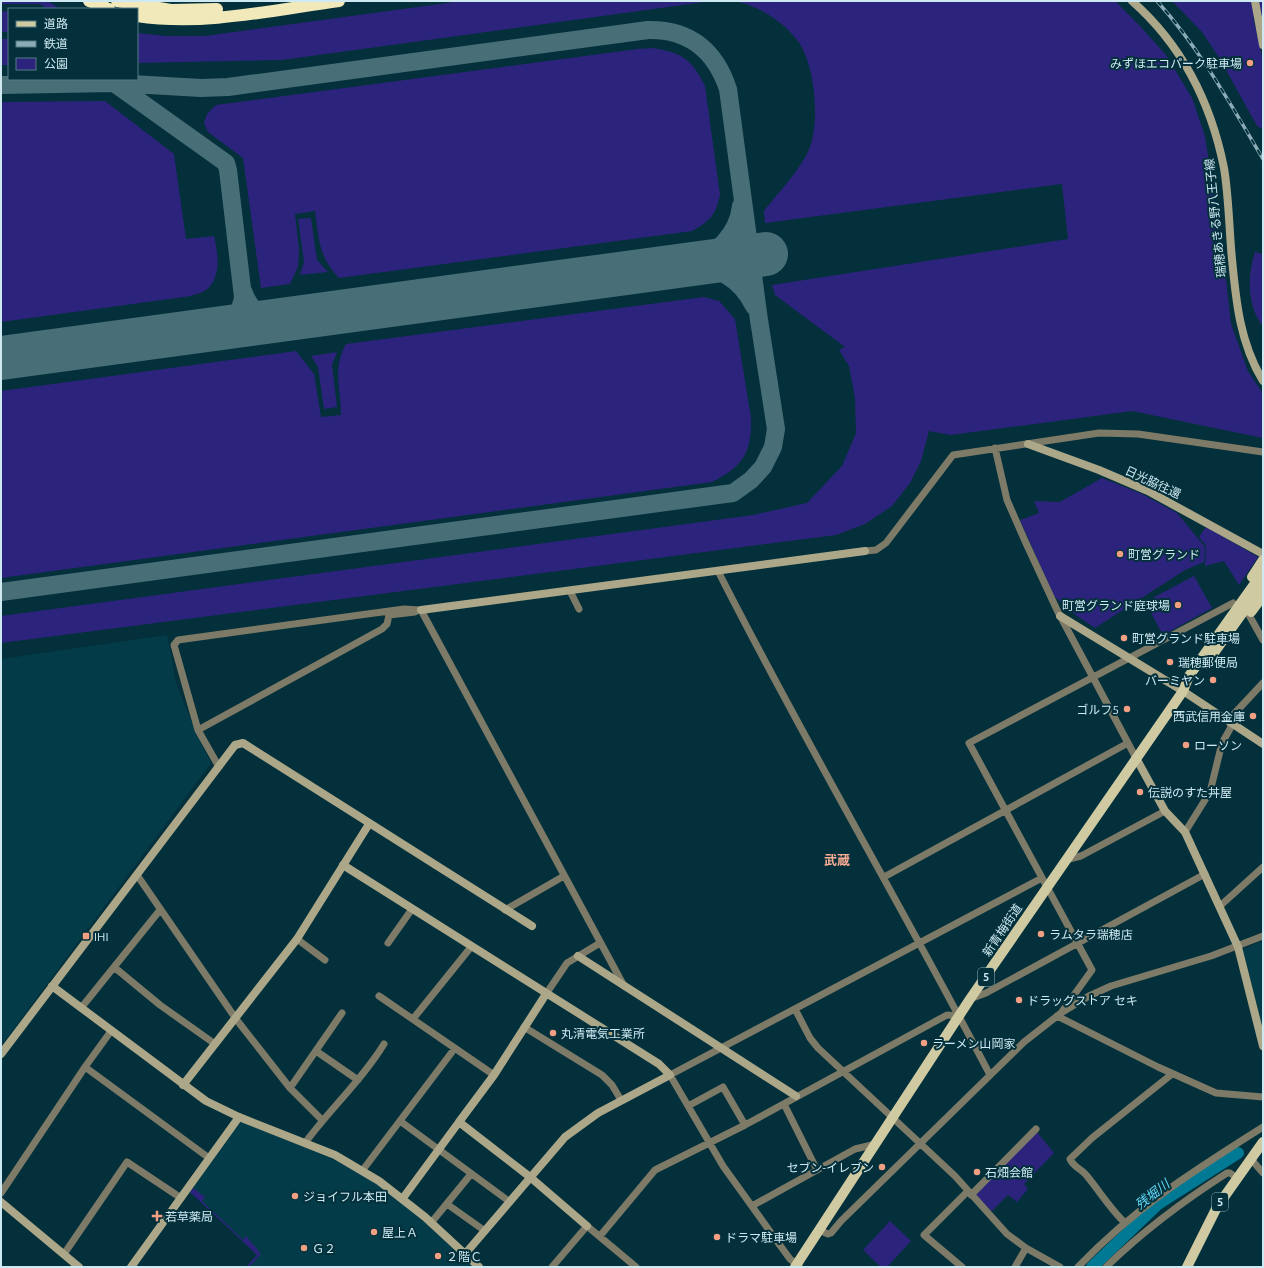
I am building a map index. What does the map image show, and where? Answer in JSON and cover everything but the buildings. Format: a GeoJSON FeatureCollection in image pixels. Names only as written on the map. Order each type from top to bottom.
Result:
{"type":"FeatureCollection","features":[{"type":"Feature","properties":{"kind":"highway"},"geometry":{"type":"LineString","coordinates":[[89,1],[107,8]]}},
{"type":"Feature","properties":{"kind":"highway"},"geometry":{"type":"LineString","coordinates":[[117,1],[155,9],[186,10],[223,9],[276,1]]}},
{"type":"Feature","properties":{"kind":"highway"},"geometry":{"type":"LineString","coordinates":[[138,16],[170,19],[212,18],[339,1]]}},
{"type":"Feature","properties":{"kind":"main road"},"geometry":{"type":"LineString","coordinates":[[1221,637],[1224,617],[1263,560]]}},
{"type":"Feature","properties":{"kind":"main road","name":"新青梅街道"},"geometry":{"type":"LineString","coordinates":[[798,1266],[819,1230],[970,999],[1044,882],[1065,860],[1183,690],[1195,680],[1263,572]]}},
{"type":"Feature","properties":{"kind":"main road","name":"新青梅街道"},"geometry":{"type":"LineString","coordinates":[[1221,637],[1263,584]]}},
{"type":"Feature","properties":{"kind":"main road"},"geometry":{"type":"LineString","coordinates":[[1221,637],[1249,615],[1263,596]]}},
{"type":"Feature","properties":{"kind":"main road","name":"5"},"geometry":{"type":"LineString","coordinates":[[1187,1267],[1211,1217],[1263,1142]]}},
{"type":"Feature","properties":{"kind":"street","name":"瑞穂あきる野八王子線"},"geometry":{"type":"LineString","coordinates":[[1132,1],[1166,36],[1198,86],[1212,119],[1224,170],[1238,316],[1247,349],[1263,381]]}},
{"type":"Feature","properties":{"kind":"street"},"geometry":{"type":"LineString","coordinates":[[1255,1],[1263,45]]}},
{"type":"Feature","properties":{"kind":"street"},"geometry":{"type":"LineString","coordinates":[[219,767],[198,730],[174,646],[178,640],[351,616],[390,613],[413,608],[421,610],[876,550],[886,543],[953,455],[1099,433],[1138,434],[1263,452]]}},
{"type":"Feature","properties":{"kind":"street","name":"日光脇往還"},"geometry":{"type":"LineString","coordinates":[[1028,444],[1099,470],[1148,491],[1263,554]]}},
{"type":"Feature","properties":{"kind":"street"},"geometry":{"type":"LineString","coordinates":[[995,448],[1007,500],[1060,616],[1165,811],[1185,832],[1220,906],[1238,947],[1263,1046]]}},
{"type":"Feature","properties":{"kind":"street"},"geometry":{"type":"LineString","coordinates":[[718,571],[845,810],[884,876],[990,1075]]}},
{"type":"Feature","properties":{"kind":"street"},"geometry":{"type":"LineString","coordinates":[[570,590],[579,609]]}},
{"type":"Feature","properties":{"kind":"street"},"geometry":{"type":"LineString","coordinates":[[1059,1014],[1092,970],[969,743],[1233,604]]}},
{"type":"Feature","properties":{"kind":"street"},"geometry":{"type":"LineString","coordinates":[[421,610],[624,986]]}},
{"type":"Feature","properties":{"kind":"street"},"geometry":{"type":"LineString","coordinates":[[198,730],[382,629],[387,624],[390,613]]}},
{"type":"Feature","properties":{"kind":"street"},"geometry":{"type":"LineString","coordinates":[[1249,615],[1263,640]]}},
{"type":"Feature","properties":{"kind":"street"},"geometry":{"type":"LineString","coordinates":[[1060,616],[1183,690],[1263,744]]}},
{"type":"Feature","properties":{"kind":"street"},"geometry":{"type":"LineString","coordinates":[[1185,832],[1210,792],[1222,743],[1230,729],[1230,722],[1233,715],[1263,683]]}},
{"type":"Feature","properties":{"kind":"street"},"geometry":{"type":"LineString","coordinates":[[1,1054],[235,745],[242,743],[532,926]]}},
{"type":"Feature","properties":{"kind":"street"},"geometry":{"type":"LineString","coordinates":[[884,876],[1128,743]]}},
{"type":"Feature","properties":{"kind":"street"},"geometry":{"type":"LineString","coordinates":[[1065,860],[1081,856],[1165,811]]}},
{"type":"Feature","properties":{"kind":"street"},"geometry":{"type":"LineString","coordinates":[[183,1085],[297,939],[369,824]]}},
{"type":"Feature","properties":{"kind":"street"},"geometry":{"type":"LineString","coordinates":[[343,865],[659,1064],[670,1074],[710,1144],[752,1206],[779,1244],[798,1266]]}},
{"type":"Feature","properties":{"kind":"street"},"geometry":{"type":"LineString","coordinates":[[1220,906],[1263,867]]}},
{"type":"Feature","properties":{"kind":"street"},"geometry":{"type":"LineString","coordinates":[[970,999],[986,993],[1205,874]]}},
{"type":"Feature","properties":{"kind":"street"},"geometry":{"type":"LineString","coordinates":[[137,875],[236,1019],[290,1088],[322,1120]]}},
{"type":"Feature","properties":{"kind":"street"},"geometry":{"type":"LineString","coordinates":[[505,910],[564,876]]}},
{"type":"Feature","properties":{"kind":"street"},"geometry":{"type":"LineString","coordinates":[[465,1254],[565,1137],[598,1113],[919,942],[1044,882]]}},
{"type":"Feature","properties":{"kind":"street"},"geometry":{"type":"LineString","coordinates":[[388,943],[412,909]]}},
{"type":"Feature","properties":{"kind":"street"},"geometry":{"type":"LineString","coordinates":[[81,1008],[160,910]]}},
{"type":"Feature","properties":{"kind":"street"},"geometry":{"type":"LineString","coordinates":[[819,1230],[828,1234],[831,1233],[840,1221],[990,1075],[1039,1029],[1059,1014],[1089,996],[1111,986],[1238,947],[1263,936]]}},
{"type":"Feature","properties":{"kind":"street"},"geometry":{"type":"LineString","coordinates":[[297,939],[325,960]]}},
{"type":"Feature","properties":{"kind":"street"},"geometry":{"type":"LineString","coordinates":[[403,1198],[494,1075],[567,963],[600,943]]}},
{"type":"Feature","properties":{"kind":"street"},"geometry":{"type":"LineString","coordinates":[[413,1019],[471,947]]}},
{"type":"Feature","properties":{"kind":"street"},"geometry":{"type":"LineString","coordinates":[[578,956],[796,1096]]}},
{"type":"Feature","properties":{"kind":"street"},"geometry":{"type":"LineString","coordinates":[[114,967],[160,1005],[215,1044]]}},
{"type":"Feature","properties":{"kind":"street"},"geometry":{"type":"LineString","coordinates":[[52,986],[206,1101],[239,1117],[335,1155],[362,1171],[403,1198],[479,1267]]}},
{"type":"Feature","properties":{"kind":"street"},"geometry":{"type":"LineString","coordinates":[[379,996],[494,1075]]}},
{"type":"Feature","properties":{"kind":"street"},"geometry":{"type":"LineString","coordinates":[[795,1009],[810,1038],[842,1071],[970,1193],[1007,1234],[1026,1248],[1060,1267]]}},
{"type":"Feature","properties":{"kind":"street"},"geometry":{"type":"LineString","coordinates":[[290,1088],[342,1013]]}},
{"type":"Feature","properties":{"kind":"street"},"geometry":{"type":"LineString","coordinates":[[1059,1014],[1172,1074],[1216,1093],[1263,1097]]}},
{"type":"Feature","properties":{"kind":"street"},"geometry":{"type":"LineString","coordinates":[[600,1236],[655,1170],[710,1144],[947,1015],[959,1016]]}},
{"type":"Feature","properties":{"kind":"street"},"geometry":{"type":"LineString","coordinates":[[524,1027],[602,1075],[612,1085],[621,1100]]}},
{"type":"Feature","properties":{"kind":"street"},"geometry":{"type":"LineString","coordinates":[[1,1193],[85,1067],[111,1031]]}},
{"type":"Feature","properties":{"kind":"street"},"geometry":{"type":"LineString","coordinates":[[305,1143],[322,1120],[358,1080],[384,1044]]}},
{"type":"Feature","properties":{"kind":"street"},"geometry":{"type":"LineString","coordinates":[[362,1171],[455,1048]]}},
{"type":"Feature","properties":{"kind":"street"},"geometry":{"type":"LineString","coordinates":[[316,1051],[358,1080]]}},
{"type":"Feature","properties":{"kind":"street"},"geometry":{"type":"LineString","coordinates":[[85,1067],[209,1158]]}},
{"type":"Feature","properties":{"kind":"street"},"geometry":{"type":"LineString","coordinates":[[1124,1222],[1108,1206],[1086,1175],[1072,1164],[1070,1159],[1092,1138],[1172,1074]]}},
{"type":"Feature","properties":{"kind":"street"},"geometry":{"type":"LineString","coordinates":[[688,1106],[723,1087],[745,1125]]}},
{"type":"Feature","properties":{"kind":"street"},"geometry":{"type":"LineString","coordinates":[[784,1104],[816,1170]]}},
{"type":"Feature","properties":{"kind":"street"},"geometry":{"type":"LineString","coordinates":[[131,1267],[239,1117]]}},
{"type":"Feature","properties":{"kind":"street"},"geometry":{"type":"LineString","coordinates":[[400,1121],[510,1202]]}},
{"type":"Feature","properties":{"kind":"street"},"geometry":{"type":"LineString","coordinates":[[459,1122],[530,1177],[636,1267]]}},
{"type":"Feature","properties":{"kind":"street"},"geometry":{"type":"LineString","coordinates":[[1078,1267],[1124,1222],[1170,1187],[1263,1127]]}},
{"type":"Feature","properties":{"kind":"street"},"geometry":{"type":"LineString","coordinates":[[962,1267],[924,1235],[1036,1129]]}},
{"type":"Feature","properties":{"kind":"street"},"geometry":{"type":"LineString","coordinates":[[752,1206],[856,1148],[876,1144]]}},
{"type":"Feature","properties":{"kind":"street"},"geometry":{"type":"LineString","coordinates":[[1251,1159],[1263,1173]]}},
{"type":"Feature","properties":{"kind":"street"},"geometry":{"type":"LineString","coordinates":[[64,1254],[127,1162],[181,1198]]}},
{"type":"Feature","properties":{"kind":"street"},"geometry":{"type":"LineString","coordinates":[[1106,1267],[1148,1228],[1198,1191],[1227,1173],[1230,1173],[1237,1178]]}},
{"type":"Feature","properties":{"kind":"street"},"geometry":{"type":"LineString","coordinates":[[432,1223],[471,1174]]}},
{"type":"Feature","properties":{"kind":"street"},"geometry":{"type":"LineString","coordinates":[[1,1202],[79,1267]]}},
{"type":"Feature","properties":{"kind":"street"},"geometry":{"type":"LineString","coordinates":[[447,1204],[485,1231]]}},
{"type":"Feature","properties":{"kind":"street"},"geometry":{"type":"LineString","coordinates":[[552,1267],[587,1226]]}},
{"type":"Feature","properties":{"kind":"street"},"geometry":{"type":"LineString","coordinates":[[1015,1267],[1026,1248]]}},
{"type":"Feature","properties":{"kind":"shaded area"},"geometry":{"type":"Polygon","coordinates":[[[167,635],[176,683],[196,733],[211,763],[1,1046],[1,659],[167,635]]]}},
{"type":"Feature","properties":{"kind":"shaded area"},"geometry":{"type":"Polygon","coordinates":[[[1263,941],[1263,1029],[1243,949],[1263,941]]]}},
{"type":"Feature","properties":{"kind":"shaded area","name":"ジョイフル本田"},"geometry":{"type":"Polygon","coordinates":[[[243,1122],[333,1157],[374,1182],[401,1200],[474,1267],[246,1267],[257,1255],[190,1192],[238,1124],[243,1122]]]}},
{"type":"Feature","properties":{"kind":"green space"},"geometry":{"type":"Polygon","coordinates":[[[1,1],[48,1],[58,8],[45,8],[42,5],[37,4],[1,4],[1,1]]]}},
{"type":"Feature","properties":{"kind":"green space"},"geometry":{"type":"Polygon","coordinates":[[[462,1],[712,1],[282,60],[138,63],[138,33],[166,36],[205,36],[462,1]]]}},
{"type":"Feature","properties":{"kind":"green space"},"geometry":{"type":"Polygon","coordinates":[[[732,1],[1115,1],[1166,55],[1192,98],[1205,136],[1223,253],[1231,324],[1248,371],[1263,394],[1263,438],[1132,411],[951,435],[929,431],[921,461],[910,483],[892,506],[865,524],[836,535],[1,643],[1,616],[753,515],[807,503],[842,466],[856,433],[855,398],[849,366],[839,350],[845,347],[775,295],[772,285],[1068,239],[1062,184],[765,223],[764,211],[796,172],[810,147],[815,122],[812,78],[804,51],[798,41],[785,27],[777,20],[759,10],[732,1]]]}},
{"type":"Feature","properties":{"kind":"green space"},"geometry":{"type":"Polygon","coordinates":[[[1172,1],[1263,1],[1263,24],[1260,16],[1253,17],[1263,61],[1263,129],[1257,126],[1220,59],[1202,32],[1172,1]]]}},
{"type":"Feature","properties":{"kind":"green space"},"geometry":{"type":"Polygon","coordinates":[[[8,11],[8,32],[2,32],[1,12],[8,11]]]}},
{"type":"Feature","properties":{"kind":"green space"},"geometry":{"type":"Polygon","coordinates":[[[1,39],[8,39],[8,65],[1,65],[1,39]]]}},
{"type":"Feature","properties":{"kind":"green space"},"geometry":{"type":"Polygon","coordinates":[[[653,48],[672,52],[685,59],[695,69],[705,86],[720,195],[714,213],[711,217],[692,231],[339,278],[332,270],[323,254],[315,211],[295,214],[299,250],[298,267],[290,284],[261,288],[243,158],[208,132],[204,123],[207,114],[216,105],[653,48]]]}},
{"type":"Feature","properties":{"kind":"green space"},"geometry":{"type":"Polygon","coordinates":[[[105,101],[174,154],[186,239],[214,236],[218,264],[215,278],[206,290],[191,296],[1,322],[1,102],[105,101]]]}},
{"type":"Feature","properties":{"kind":"green space"},"geometry":{"type":"Polygon","coordinates":[[[311,218],[317,260],[328,272],[300,275],[304,262],[298,219],[311,218]]]}},
{"type":"Feature","properties":{"kind":"green space"},"geometry":{"type":"Polygon","coordinates":[[[1255,252],[1263,254],[1263,327],[1254,310],[1250,291],[1252,261],[1255,252]]]}},
{"type":"Feature","properties":{"kind":"green space"},"geometry":{"type":"Polygon","coordinates":[[[704,297],[719,301],[735,319],[751,418],[750,440],[744,457],[731,470],[712,482],[1,578],[1,391],[296,351],[314,374],[321,417],[341,415],[338,370],[339,362],[346,344],[704,297]]]}},
{"type":"Feature","properties":{"kind":"green space"},"geometry":{"type":"Polygon","coordinates":[[[337,352],[332,365],[337,407],[324,409],[318,367],[311,356],[337,352]]]}},
{"type":"Feature","properties":{"kind":"green space","name":"町営グランド"},"geometry":{"type":"Polygon","coordinates":[[[1102,478],[1142,494],[1177,513],[1205,547],[1204,562],[1185,570],[1095,628],[1077,616],[1054,596],[1020,520],[1039,513],[1034,501],[1060,502],[1102,478]]]}},
{"type":"Feature","properties":{"kind":"green space"},"geometry":{"type":"Polygon","coordinates":[[[1206,527],[1258,557],[1239,585],[1224,561],[1205,566],[1206,546],[1199,537],[1206,527]]]}},
{"type":"Feature","properties":{"kind":"green space","name":"町営グランド庭球場"},"geometry":{"type":"Polygon","coordinates":[[[1194,576],[1212,608],[1163,635],[1145,602],[1194,576]]]}},
{"type":"Feature","properties":{"kind":"green space"},"geometry":{"type":"Polygon","coordinates":[[[1036,1131],[1054,1153],[1024,1184],[1028,1189],[1017,1202],[1008,1195],[992,1211],[983,1205],[974,1195],[1036,1131]]]}},
{"type":"Feature","properties":{"kind":"green space"},"geometry":{"type":"Polygon","coordinates":[[[193,1188],[205,1197],[202,1201],[243,1240],[246,1236],[261,1254],[249,1267],[246,1267],[257,1255],[190,1192],[193,1188]]]}},
{"type":"Feature","properties":{"kind":"green space"},"geometry":{"type":"Polygon","coordinates":[[[890,1221],[911,1241],[887,1267],[881,1267],[863,1250],[890,1221]]]}},
{"type":"Feature","properties":{"kind":"waterway","name":"残堀川"},"geometry":{"type":"LineString","coordinates":[[1092,1267],[1158,1204],[1238,1153]]}},
{"type":"Feature","properties":{"kind":"taxiway"},"geometry":{"type":"LineString","coordinates":[[1,85],[114,83],[201,88],[228,87],[648,30],[676,33],[688,38],[698,44],[716,63],[723,75],[728,89],[759,320],[776,429],[773,447],[763,467],[751,480],[733,493],[1,592]]}},
{"type":"Feature","properties":{"kind":"taxiway"},"geometry":{"type":"LineString","coordinates":[[114,83],[226,163],[243,297],[238,312],[220,328]]}},
{"type":"Feature","properties":{"kind":"taxiway"},"geometry":{"type":"LineString","coordinates":[[689,264],[708,256],[724,243],[735,226],[741,206]]}},
{"type":"Feature","properties":{"kind":"taxiway"},"geometry":{"type":"LineString","coordinates":[[684,265],[706,267],[716,270],[734,280],[742,287],[754,306]]}},
{"type":"Feature","properties":{"kind":"taxiway"},"geometry":{"type":"LineString","coordinates":[[243,291],[254,310],[262,316],[273,320]]}},
{"type":"Feature","properties":{"kind":"runway"},"geometry":{"type":"LineString","coordinates":[[1,358],[766,254]]}},
{"type":"Feature","properties":{"kind":"railway"},"geometry":{"type":"LineString","coordinates":[[1157,1],[1173,19],[1201,57],[1263,159]]}},
{"type":"Feature","properties":{"kind":"place","name":"みずほエコパーク駐車場"},"geometry":{"type":"Point","coordinates":[1250,63]}},
{"type":"Feature","properties":{"kind":"place","name":"町営グランド"},"geometry":{"type":"Point","coordinates":[1120,554]}},
{"type":"Feature","properties":{"kind":"place","name":"町営グランド庭球場"},"geometry":{"type":"Point","coordinates":[1178,605]}},
{"type":"Feature","properties":{"kind":"place","name":"町営グランド駐車場"},"geometry":{"type":"Point","coordinates":[1124,638]}},
{"type":"Feature","properties":{"kind":"place","name":"瑞穂郵便局"},"geometry":{"type":"Point","coordinates":[1170,662]}},
{"type":"Feature","properties":{"kind":"place","name":"バーミヤン"},"geometry":{"type":"Point","coordinates":[1213,680]}},
{"type":"Feature","properties":{"kind":"place","name":"ゴルフ5"},"geometry":{"type":"Point","coordinates":[1127,709]}},
{"type":"Feature","properties":{"kind":"place","name":"西武信用金庫"},"geometry":{"type":"Point","coordinates":[1253,716]}},
{"type":"Feature","properties":{"kind":"place","name":"ローソン"},"geometry":{"type":"Point","coordinates":[1186,745]}},
{"type":"Feature","properties":{"kind":"place","name":"伝説のすた丼屋"},"geometry":{"type":"Point","coordinates":[1140,792]}},
{"type":"Feature","properties":{"kind":"place","name":"ラムタラ瑞穂店"},"geometry":{"type":"Point","coordinates":[1041,934]}},
{"type":"Feature","properties":{"kind":"place","name":"IHI"},"geometry":{"type":"Point","coordinates":[86,936]}},
{"type":"Feature","properties":{"kind":"place","name":"ドラッグストア セキ"},"geometry":{"type":"Point","coordinates":[1019,1000]}},
{"type":"Feature","properties":{"kind":"place","name":"丸清電気工業所"},"geometry":{"type":"Point","coordinates":[553,1033]}},
{"type":"Feature","properties":{"kind":"place","name":"ラーメン山岡家"},"geometry":{"type":"Point","coordinates":[924,1043]}},
{"type":"Feature","properties":{"kind":"place","name":"セブン-イレブン"},"geometry":{"type":"Point","coordinates":[882,1167]}},
{"type":"Feature","properties":{"kind":"place","name":"石畑会館"},"geometry":{"type":"Point","coordinates":[977,1172]}},
{"type":"Feature","properties":{"kind":"place","name":"ジョイフル本田"},"geometry":{"type":"Point","coordinates":[295,1196]}},
{"type":"Feature","properties":{"kind":"place","name":"若草薬局"},"geometry":{"type":"Point","coordinates":[157,1216]}},
{"type":"Feature","properties":{"kind":"place","name":"屋上Ａ"},"geometry":{"type":"Point","coordinates":[374,1232]}},
{"type":"Feature","properties":{"kind":"place","name":"ドラマ駐車場"},"geometry":{"type":"Point","coordinates":[717,1237]}},
{"type":"Feature","properties":{"kind":"place","name":"Ｇ２"},"geometry":{"type":"Point","coordinates":[304,1248]}},
{"type":"Feature","properties":{"kind":"place","name":"２階Ｃ"},"geometry":{"type":"Point","coordinates":[438,1256]}},
{"type":"Feature","properties":{"kind":"district","name":"武蔵"},"geometry":{"type":"Point","coordinates":[837,860]}}]}
